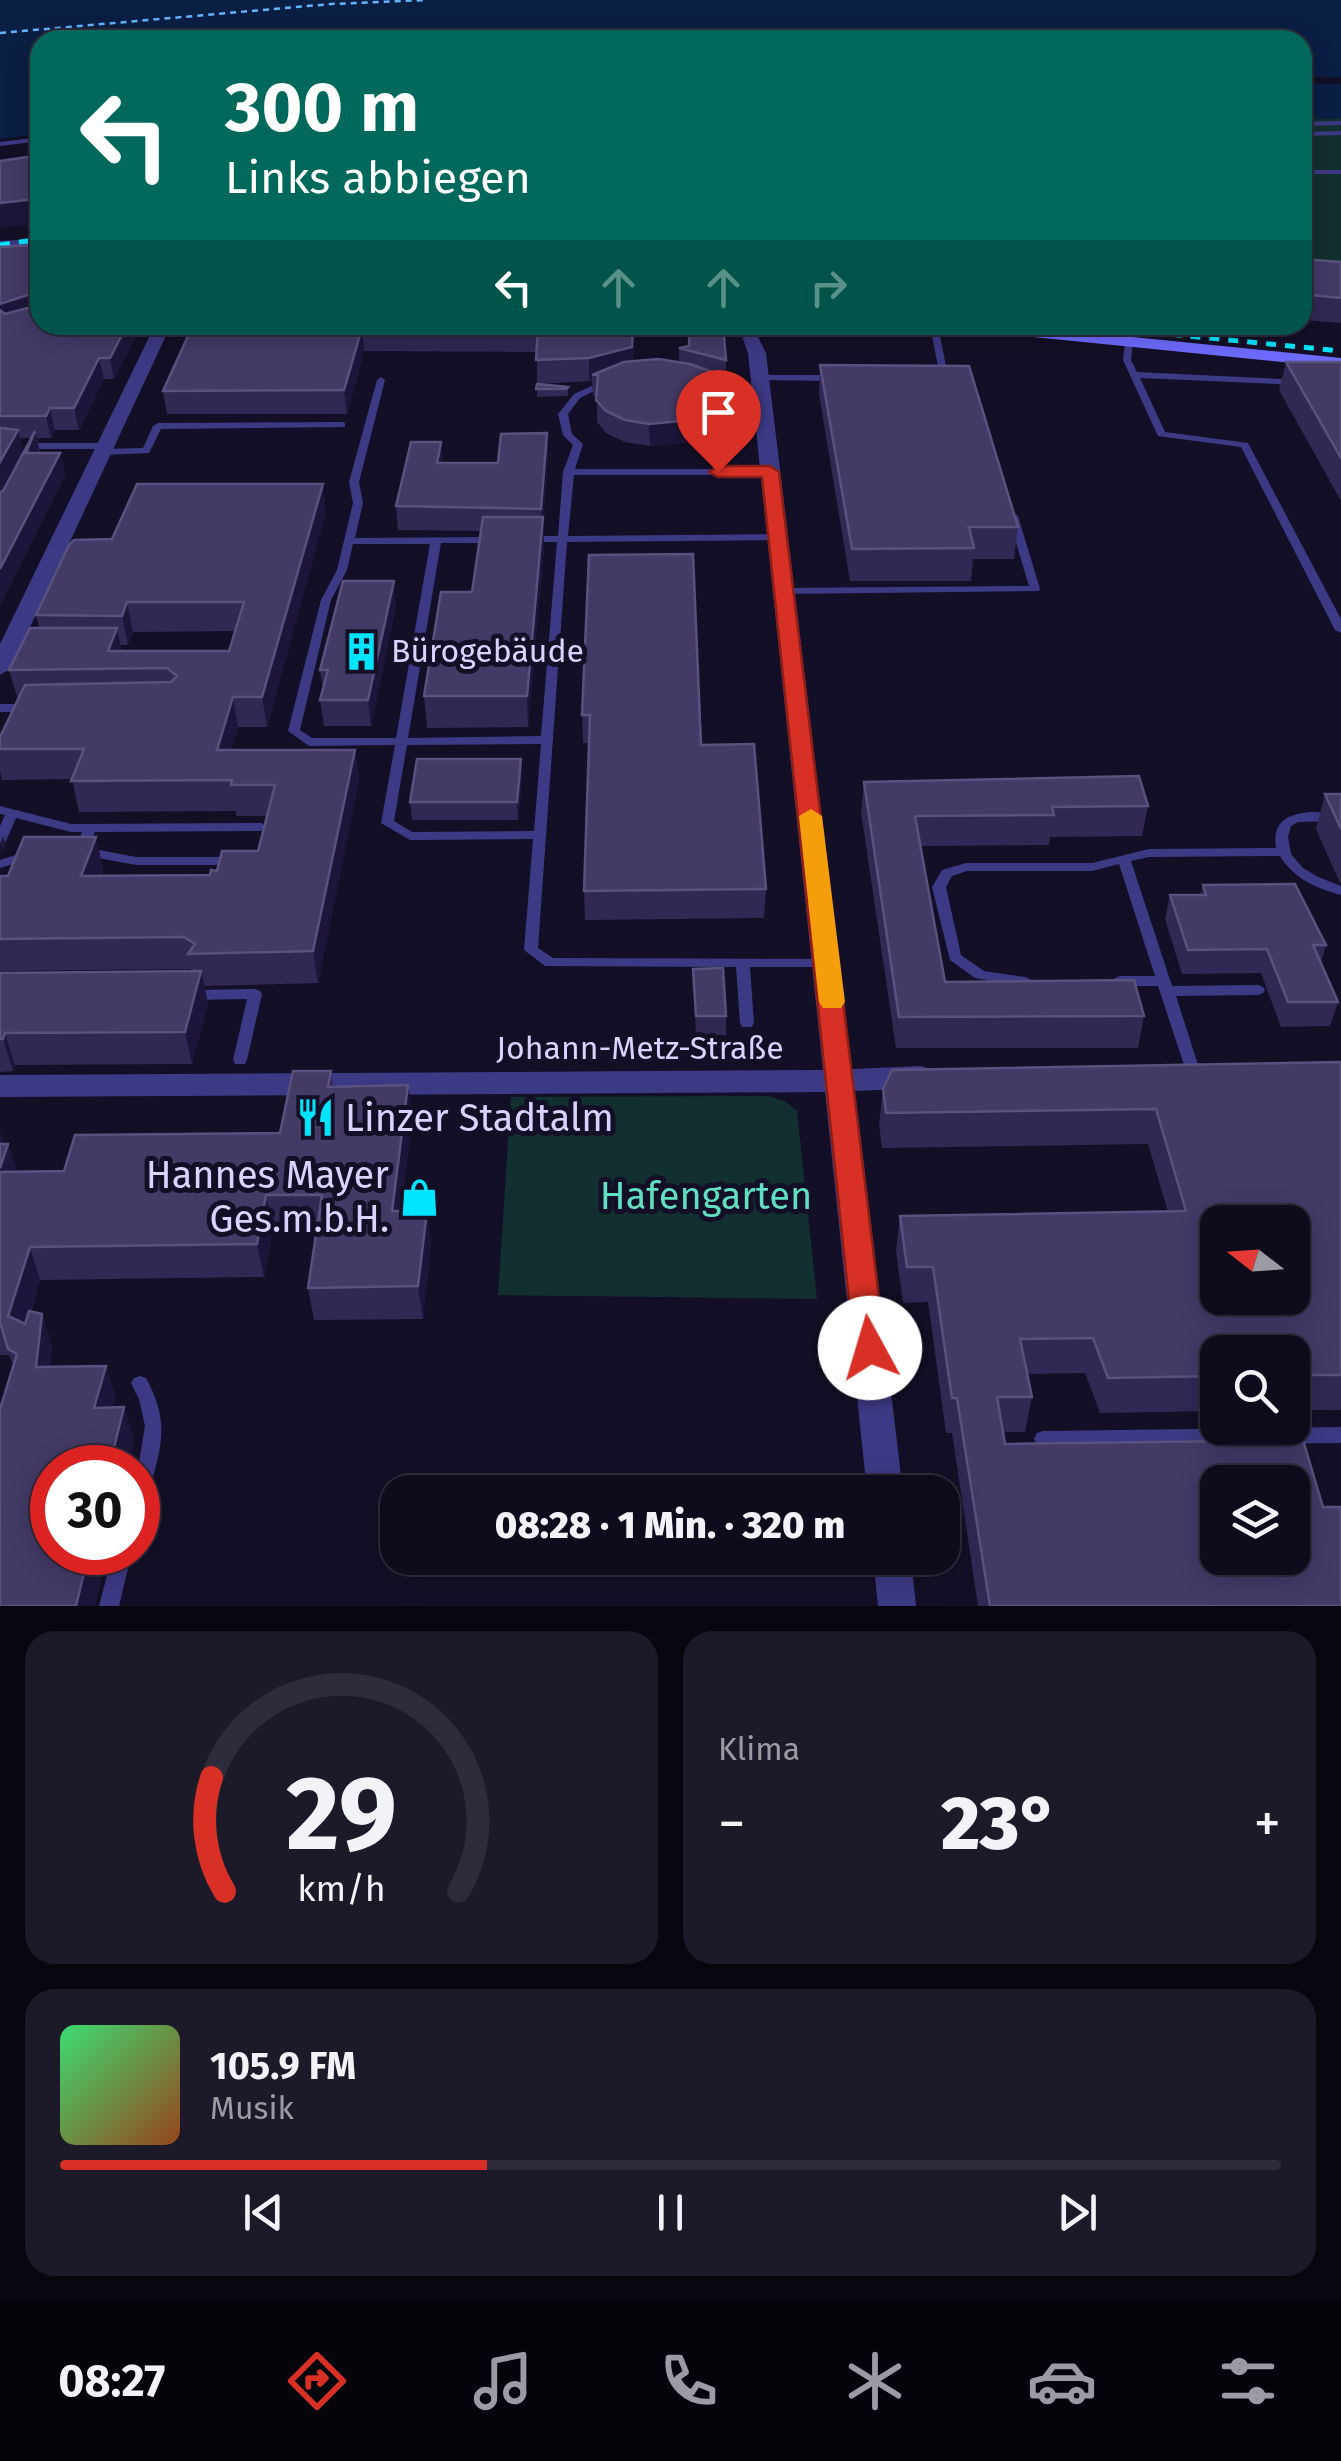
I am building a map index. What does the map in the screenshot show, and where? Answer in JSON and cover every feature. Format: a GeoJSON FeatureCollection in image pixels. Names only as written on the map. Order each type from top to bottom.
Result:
{"type":"FeatureCollection","features":[{"type":"Feature","properties":{"kind":"street"},"geometry":{"type":"LineString","coordinates":[[0,246],[30,244]]}},
{"type":"Feature","properties":{"kind":"street"},"geometry":{"type":"LineString","coordinates":[[10,657],[157,335]]}},
{"type":"Feature","properties":{"kind":"street"},"geometry":{"type":"LineString","coordinates":[[747,335],[760,376],[883,1475]]}},
{"type":"Feature","properties":{"kind":"street"},"geometry":{"type":"LineString","coordinates":[[760,376],[768,339],[774,335]]}},
{"type":"Feature","properties":{"kind":"street"},"geometry":{"type":"LineString","coordinates":[[1061,335],[1341,364]]}},
{"type":"Feature","properties":{"kind":"street"},"geometry":{"type":"LineString","coordinates":[[1155,1075],[1231,1074]]}},
{"type":"Feature","properties":{"kind":"street","name":"Johann-Metz-Straße"},"geometry":{"type":"LineString","coordinates":[[0,1086],[943,1077]]}},
{"type":"Feature","properties":{"kind":"street"},"geometry":{"type":"LineString","coordinates":[[894,1575],[898,1606]]}},
{"type":"Feature","properties":{"kind":"lane"},"geometry":{"type":"LineString","coordinates":[[1312,124],[1341,124]]}},
{"type":"Feature","properties":{"kind":"lane"},"geometry":{"type":"LineString","coordinates":[[1312,134],[1341,134]]}},
{"type":"Feature","properties":{"kind":"lane"},"geometry":{"type":"LineString","coordinates":[[0,144],[30,140]]}},
{"type":"Feature","properties":{"kind":"lane"},"geometry":{"type":"LineString","coordinates":[[1312,172],[1341,172]]}},
{"type":"Feature","properties":{"kind":"lane"},"geometry":{"type":"LineString","coordinates":[[936,335],[944,377]]}},
{"type":"Feature","properties":{"kind":"lane"},"geometry":{"type":"LineString","coordinates":[[1130,342],[1126,360],[1161,434],[1245,446],[1341,630]]}},
{"type":"Feature","properties":{"kind":"lane"},"geometry":{"type":"LineString","coordinates":[[707,383],[738,396],[760,376],[854,378]]}},
{"type":"Feature","properties":{"kind":"lane"},"geometry":{"type":"LineString","coordinates":[[1134,376],[1303,382]]}},
{"type":"Feature","properties":{"kind":"lane"},"geometry":{"type":"LineString","coordinates":[[926,377],[957,377]]}},
{"type":"Feature","properties":{"kind":"lane"},"geometry":{"type":"LineString","coordinates":[[618,379],[577,396],[563,414],[568,435],[578,444],[568,472],[530,950],[550,962],[827,962]]}},
{"type":"Feature","properties":{"kind":"lane"},"geometry":{"type":"LineString","coordinates":[[381,380],[354,482],[358,503],[342,570],[326,600],[294,730],[309,742],[547,740]]}},
{"type":"Feature","properties":{"kind":"lane"},"geometry":{"type":"LineString","coordinates":[[575,388],[591,388]]}},
{"type":"Feature","properties":{"kind":"lane"},"geometry":{"type":"LineString","coordinates":[[26,462],[30,446],[146,451],[158,426],[342,425]]}},
{"type":"Feature","properties":{"kind":"lane"},"geometry":{"type":"LineString","coordinates":[[568,472],[770,472]]}},
{"type":"Feature","properties":{"kind":"lane"},"geometry":{"type":"LineString","coordinates":[[784,590],[1035,589],[1008,500]]}},
{"type":"Feature","properties":{"kind":"lane"},"geometry":{"type":"LineString","coordinates":[[349,541],[778,537]]}},
{"type":"Feature","properties":{"kind":"lane"},"geometry":{"type":"LineString","coordinates":[[436,540],[387,823],[410,836],[540,835]]}},
{"type":"Feature","properties":{"kind":"lane"},"geometry":{"type":"LineString","coordinates":[[0,708],[42,708]]}},
{"type":"Feature","properties":{"kind":"lane"},"geometry":{"type":"LineString","coordinates":[[0,840],[6,811],[71,828],[260,828]]}},
{"type":"Feature","properties":{"kind":"lane"},"geometry":{"type":"LineString","coordinates":[[1341,817],[1304,817],[1280,830],[1286,852],[1298,872],[1341,891]]}},
{"type":"Feature","properties":{"kind":"lane"},"geometry":{"type":"LineString","coordinates":[[67,851],[90,828]]}},
{"type":"Feature","properties":{"kind":"lane"},"geometry":{"type":"LineString","coordinates":[[0,864],[37,852],[67,851],[136,861],[254,860]]}},
{"type":"Feature","properties":{"kind":"lane"},"geometry":{"type":"LineString","coordinates":[[1050,982],[998,980],[962,965],[950,946],[939,887],[942,877],[966,867],[1092,867],[1149,853],[1286,852]]}},
{"type":"Feature","properties":{"kind":"lane"},"geometry":{"type":"LineString","coordinates":[[1124,859],[1194,1074]]}},
{"type":"Feature","properties":{"kind":"lane"},"geometry":{"type":"LineString","coordinates":[[743,962],[747,1022]]}},
{"type":"Feature","properties":{"kind":"lane"},"geometry":{"type":"LineString","coordinates":[[1107,982],[1258,990]]}},
{"type":"Feature","properties":{"kind":"lane"},"geometry":{"type":"LineString","coordinates":[[177,995],[256,994],[240,1060]]}},
{"type":"Feature","properties":{"kind":"lane"},"geometry":{"type":"LineString","coordinates":[[140,1383],[154,1405],[151,1445]]}},
{"type":"Feature","properties":{"kind":"lane"},"geometry":{"type":"LineString","coordinates":[[1042,1439],[1341,1435]]}},
{"type":"Feature","properties":{"kind":"lane"},"geometry":{"type":"LineString","coordinates":[[109,1606],[117,1575]]}},
{"type":"Feature","properties":{"kind":"green space"},"geometry":{"type":"Polygon","coordinates":[[[1341,118],[1341,262],[1312,260],[1312,119],[1341,118]]]}},
{"type":"Feature","properties":{"kind":"green space","name":"Hafengarten"},"geometry":{"type":"Polygon","coordinates":[[[769,1096],[797,1111],[817,1299],[498,1295],[511,1097],[769,1096]]]}},
{"type":"Feature","properties":{"kind":"water"},"geometry":{"type":"Polygon","coordinates":[[[0,0],[1341,0],[1341,77],[1312,77],[1312,30],[30,30],[30,135],[0,139],[0,0]]]}},
{"type":"Feature","properties":{"kind":"water"},"geometry":{"type":"Polygon","coordinates":[[[1312,84],[1341,84],[1341,118],[1312,119],[1312,84]]]}},
{"type":"Feature","properties":{"kind":"building"},"geometry":{"type":"Polygon","coordinates":[[[30,156],[30,200],[0,203],[0,161],[30,156]]]}},
{"type":"Feature","properties":{"kind":"building"},"geometry":{"type":"Polygon","coordinates":[[[30,245],[30,294],[0,304],[0,247],[30,245]]]}},
{"type":"Feature","properties":{"kind":"building"},"geometry":{"type":"Polygon","coordinates":[[[1312,260],[1341,262],[1341,298],[1312,295],[1312,260]]]}},
{"type":"Feature","properties":{"kind":"building"},"geometry":{"type":"Polygon","coordinates":[[[30,307],[30,335],[122,335],[110,358],[99,358],[74,408],[50,408],[46,416],[0,416],[0,310],[5,314],[30,307]]]}},
{"type":"Feature","properties":{"kind":"building"},"geometry":{"type":"Polygon","coordinates":[[[188,335],[360,335],[344,390],[163,391],[188,335]]]}},
{"type":"Feature","properties":{"kind":"building"},"geometry":{"type":"Polygon","coordinates":[[[538,335],[633,335],[632,347],[589,358],[536,360],[538,335]]]}},
{"type":"Feature","properties":{"kind":"building"},"geometry":{"type":"Polygon","coordinates":[[[690,335],[724,335],[726,360],[679,348],[689,346],[690,335]]]}},
{"type":"Feature","properties":{"kind":"building"},"geometry":{"type":"Polygon","coordinates":[[[658,359],[690,364],[727,377],[731,425],[714,425],[701,419],[649,424],[625,420],[606,411],[596,400],[598,375],[592,375],[624,362],[658,359]]]}},
{"type":"Feature","properties":{"kind":"building"},"geometry":{"type":"Polygon","coordinates":[[[1286,362],[1341,362],[1341,458],[1286,362]]]}},
{"type":"Feature","properties":{"kind":"building"},"geometry":{"type":"Polygon","coordinates":[[[820,365],[969,366],[1018,527],[969,527],[974,548],[852,549],[820,365]]]}},
{"type":"Feature","properties":{"kind":"building"},"geometry":{"type":"Polygon","coordinates":[[[537,384],[568,387],[536,389],[537,384]]]}},
{"type":"Feature","properties":{"kind":"building"},"geometry":{"type":"Polygon","coordinates":[[[0,428],[18,430],[0,462],[0,428]]]}},
{"type":"Feature","properties":{"kind":"building"},"geometry":{"type":"Polygon","coordinates":[[[35,431],[26,453],[60,453],[0,569],[0,492],[35,431]]]}},
{"type":"Feature","properties":{"kind":"building"},"geometry":{"type":"Polygon","coordinates":[[[547,433],[541,509],[396,506],[411,442],[441,442],[437,463],[498,463],[501,434],[547,433]]]}},
{"type":"Feature","properties":{"kind":"building"},"geometry":{"type":"Polygon","coordinates":[[[137,484],[323,484],[262,697],[233,697],[217,750],[355,750],[313,951],[188,954],[195,944],[184,937],[0,939],[0,876],[8,876],[24,837],[96,837],[81,876],[210,875],[211,870],[217,871],[222,851],[258,851],[275,785],[231,785],[232,780],[71,781],[84,749],[0,749],[0,737],[25,685],[171,682],[177,676],[167,668],[9,670],[30,628],[117,628],[108,651],[229,651],[244,602],[127,602],[122,616],[36,615],[69,545],[74,540],[112,539],[137,484]]]}},
{"type":"Feature","properties":{"kind":"building"},"geometry":{"type":"Polygon","coordinates":[[[483,517],[543,517],[527,696],[424,696],[441,592],[472,592],[483,517]]]}},
{"type":"Feature","properties":{"kind":"building"},"geometry":{"type":"Polygon","coordinates":[[[693,554],[701,745],[754,744],[766,889],[584,891],[590,715],[582,715],[589,555],[693,554]]]}},
{"type":"Feature","properties":{"kind":"building","name":"Bürogebäude"},"geometry":{"type":"Polygon","coordinates":[[[343,581],[394,581],[368,700],[320,700],[328,670],[320,670],[343,581]]]}},
{"type":"Feature","properties":{"kind":"building"},"geometry":{"type":"Polygon","coordinates":[[[417,759],[521,759],[517,802],[410,802],[417,759]]]}},
{"type":"Feature","properties":{"kind":"building"},"geometry":{"type":"Polygon","coordinates":[[[1139,776],[1148,806],[1052,807],[1054,815],[915,816],[945,982],[1134,980],[1144,1016],[899,1017],[864,782],[1139,776]]]}},
{"type":"Feature","properties":{"kind":"building"},"geometry":{"type":"Polygon","coordinates":[[[1325,794],[1341,794],[1341,829],[1325,794]]]}},
{"type":"Feature","properties":{"kind":"building"},"geometry":{"type":"Polygon","coordinates":[[[1295,884],[1326,945],[1313,945],[1338,1002],[1288,1002],[1267,949],[1188,950],[1170,895],[1206,895],[1203,885],[1295,884]]]}},
{"type":"Feature","properties":{"kind":"building"},"geometry":{"type":"Polygon","coordinates":[[[723,968],[726,1016],[696,1016],[693,969],[723,968]]]}},
{"type":"Feature","properties":{"kind":"building"},"geometry":{"type":"Polygon","coordinates":[[[201,971],[185,1032],[5,1033],[0,1039],[0,973],[201,971]]]}},
{"type":"Feature","properties":{"kind":"building"},"geometry":{"type":"Polygon","coordinates":[[[1341,1062],[1341,1375],[1310,1375],[1310,1335],[1200,1335],[1200,1376],[1108,1378],[1093,1338],[1020,1339],[1032,1397],[997,1397],[1005,1444],[1200,1441],[1200,1445],[1304,1445],[1323,1507],[1341,1507],[1341,1606],[990,1606],[933,1267],[907,1267],[900,1216],[1186,1211],[1156,1109],[886,1113],[883,1089],[892,1070],[1341,1062]]]}},
{"type":"Feature","properties":{"kind":"building"},"geometry":{"type":"Polygon","coordinates":[[[293,1071],[331,1071],[328,1087],[408,1085],[392,1211],[427,1211],[418,1286],[308,1288],[322,1195],[266,1195],[257,1244],[30,1247],[8,1316],[25,1324],[29,1311],[42,1314],[36,1367],[106,1366],[94,1408],[124,1407],[115,1445],[30,1445],[30,1575],[83,1575],[76,1606],[0,1606],[0,1409],[17,1354],[8,1349],[0,1322],[0,1172],[64,1171],[75,1135],[280,1133],[293,1071]]]}},
{"type":"Feature","properties":{"kind":"building"},"geometry":{"type":"Polygon","coordinates":[[[0,1144],[8,1144],[0,1168],[0,1144]]]}},
{"type":"Feature","properties":{"kind":"ferry route"},"geometry":{"type":"LineString","coordinates":[[34,30],[331,4],[426,0]]}},
{"type":"Feature","properties":{"kind":"ferry route"},"geometry":{"type":"LineString","coordinates":[[0,33],[30,30]]}},
{"type":"Feature","properties":{"kind":"railway"},"geometry":{"type":"LineString","coordinates":[[0,245],[30,240]]}},
{"type":"Feature","properties":{"kind":"railway"},"geometry":{"type":"LineString","coordinates":[[1179,335],[1341,351]]}},
{"type":"Feature","properties":{"kind":"slow traffic"},"geometry":{"type":"LineString","coordinates":[[811,816],[832,1002]]}},
{"type":"Feature","properties":{"kind":"place","name":"Bürogebäude"},"geometry":{"type":"Point","coordinates":[361,651]}},
{"type":"Feature","properties":{"kind":"place","name":"Linzer Stadtalm"},"geometry":{"type":"Point","coordinates":[315,1118]}},
{"type":"Feature","properties":{"kind":"place","name":"Hannes Mayer Ges.m.b.H."},"geometry":{"type":"Point","coordinates":[419,1197]}},
{"type":"Feature","properties":{"kind":"route"},"geometry":{"type":"LineString","coordinates":[[718,472],[770,472],[870,1348]]}}]}
